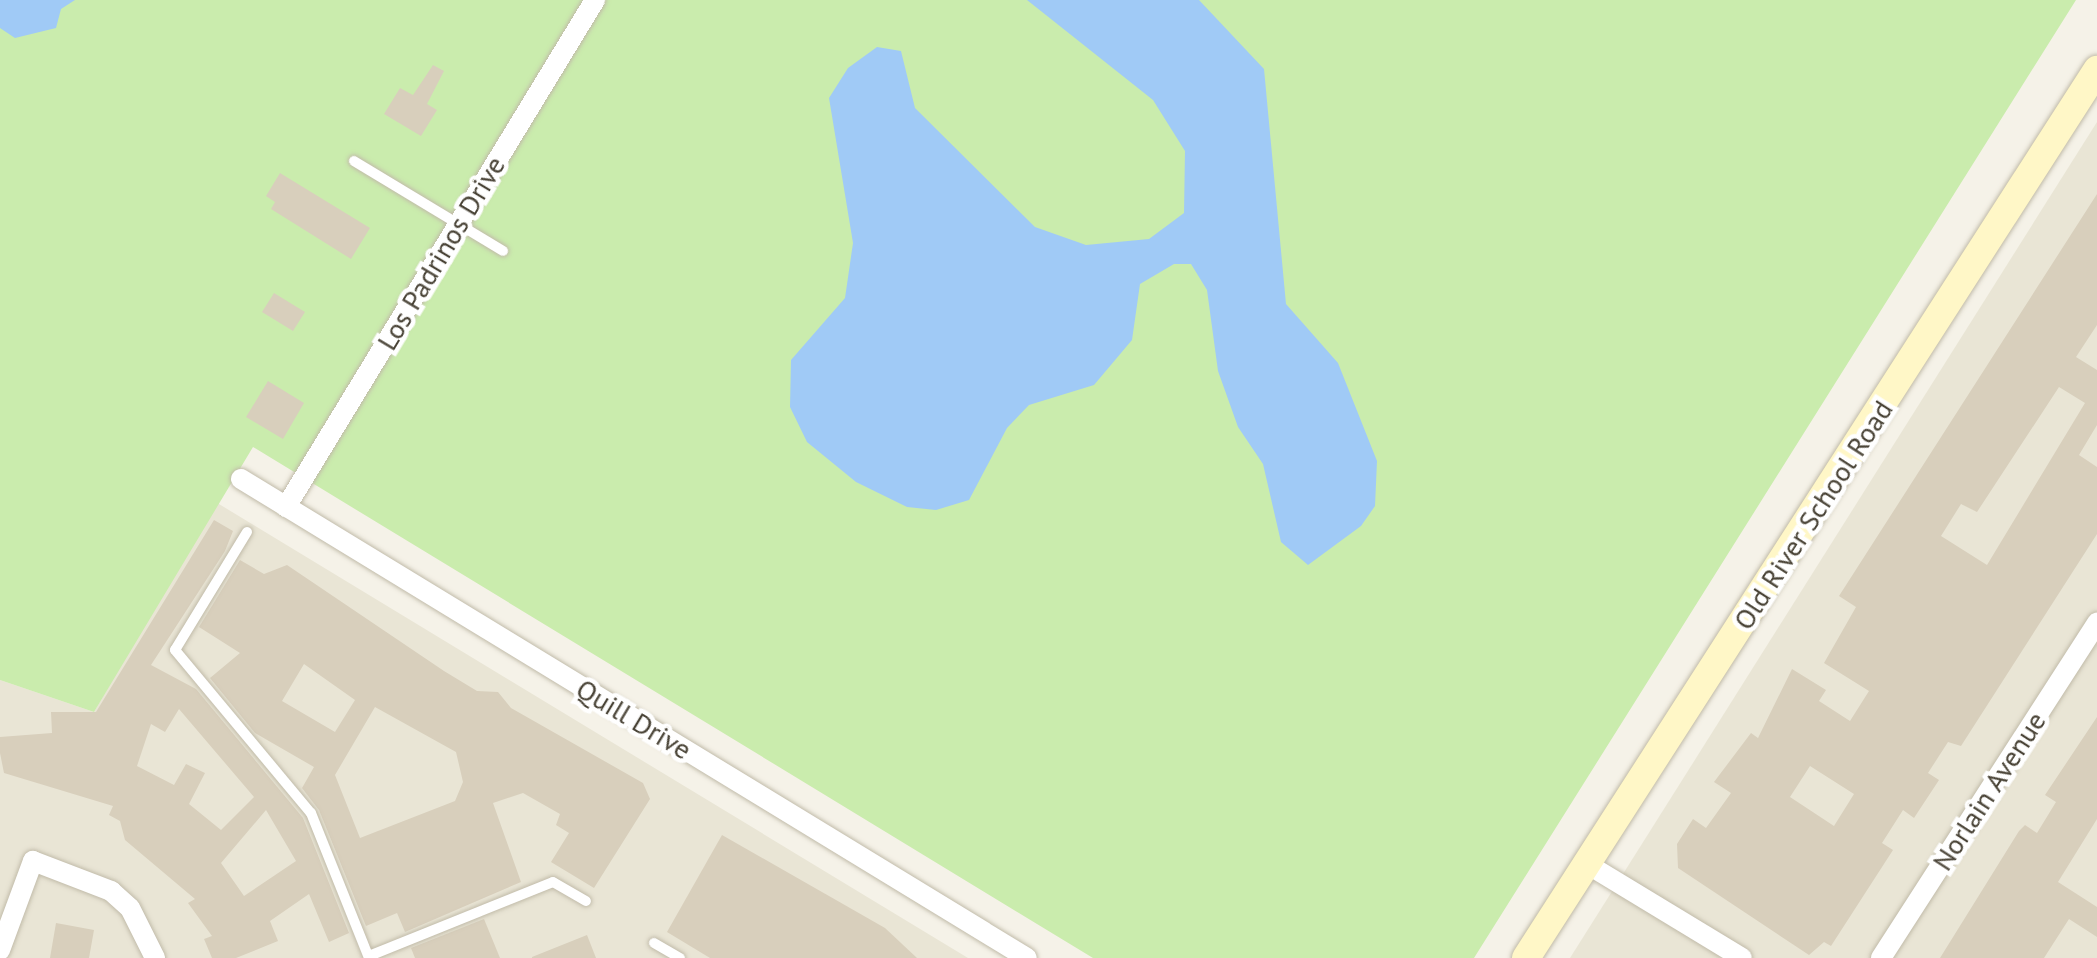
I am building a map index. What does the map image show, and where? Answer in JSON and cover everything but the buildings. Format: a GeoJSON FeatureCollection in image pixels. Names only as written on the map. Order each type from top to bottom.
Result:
{"type":"FeatureCollection","features":[{"type":"Feature","properties":{"kind":"main road","name":"Old River School Road"},"geometry":{"type":"LineString","coordinates":[[1526,958],[2097,70]]}},
{"type":"Feature","properties":{"kind":"street","name":"Los Padrinos Drive"},"geometry":{"type":"LineString","coordinates":[[286,507],[595,0]]}},
{"type":"Feature","properties":{"kind":"street","name":"Quill Drive"},"geometry":{"type":"LineString","coordinates":[[241,479],[1027,958]]}},
{"type":"Feature","properties":{"kind":"street","name":"Norlain Avenue"},"geometry":{"type":"LineString","coordinates":[[1880,958],[2097,623]]}},
{"type":"Feature","properties":{"kind":"street"},"geometry":{"type":"LineString","coordinates":[[0,950],[33,861],[111,891],[130,908],[155,958]]}},
{"type":"Feature","properties":{"kind":"street"},"geometry":{"type":"LineString","coordinates":[[1587,864],[1742,958]]}},
{"type":"Feature","properties":{"kind":"lane"},"geometry":{"type":"LineString","coordinates":[[354,161],[503,251]]}},
{"type":"Feature","properties":{"kind":"lane"},"geometry":{"type":"LineString","coordinates":[[247,532],[175,650],[311,813],[369,957],[553,882],[586,901]]}},
{"type":"Feature","properties":{"kind":"lane"},"geometry":{"type":"LineString","coordinates":[[654,943],[680,958]]}},
{"type":"Feature","properties":{"kind":"shaded area"},"geometry":{"type":"Polygon","coordinates":[[[2097,122],[2097,958],[1570,958],[2097,122]]]}},
{"type":"Feature","properties":{"kind":"shaded area"},"geometry":{"type":"Polygon","coordinates":[[[214,501],[968,958],[0,958],[0,680],[94,712],[214,501]]]}},
{"type":"Feature","properties":{"kind":"green space"},"geometry":{"type":"Polygon","coordinates":[[[0,0],[2076,0],[1474,958],[1093,958],[253,447],[94,712],[0,680],[0,0]]]}},
{"type":"Feature","properties":{"kind":"water"},"geometry":{"type":"Polygon","coordinates":[[[0,0],[75,0],[61,9],[56,28],[15,38],[0,28],[0,0]]]}},
{"type":"Feature","properties":{"kind":"water"},"geometry":{"type":"Polygon","coordinates":[[[1027,0],[1199,0],[1264,69],[1286,304],[1338,363],[1377,461],[1375,506],[1361,526],[1308,565],[1281,542],[1263,464],[1238,427],[1218,371],[1207,290],[1191,264],[1174,264],[1140,284],[1132,340],[1094,385],[1029,405],[1007,428],[969,500],[936,510],[907,507],[856,482],[807,442],[790,407],[791,360],[845,298],[853,243],[829,98],[848,68],[877,47],[901,51],[915,108],[1035,227],[1086,245],[1149,239],[1184,213],[1185,151],[1153,100],[1027,0]]]}}]}
